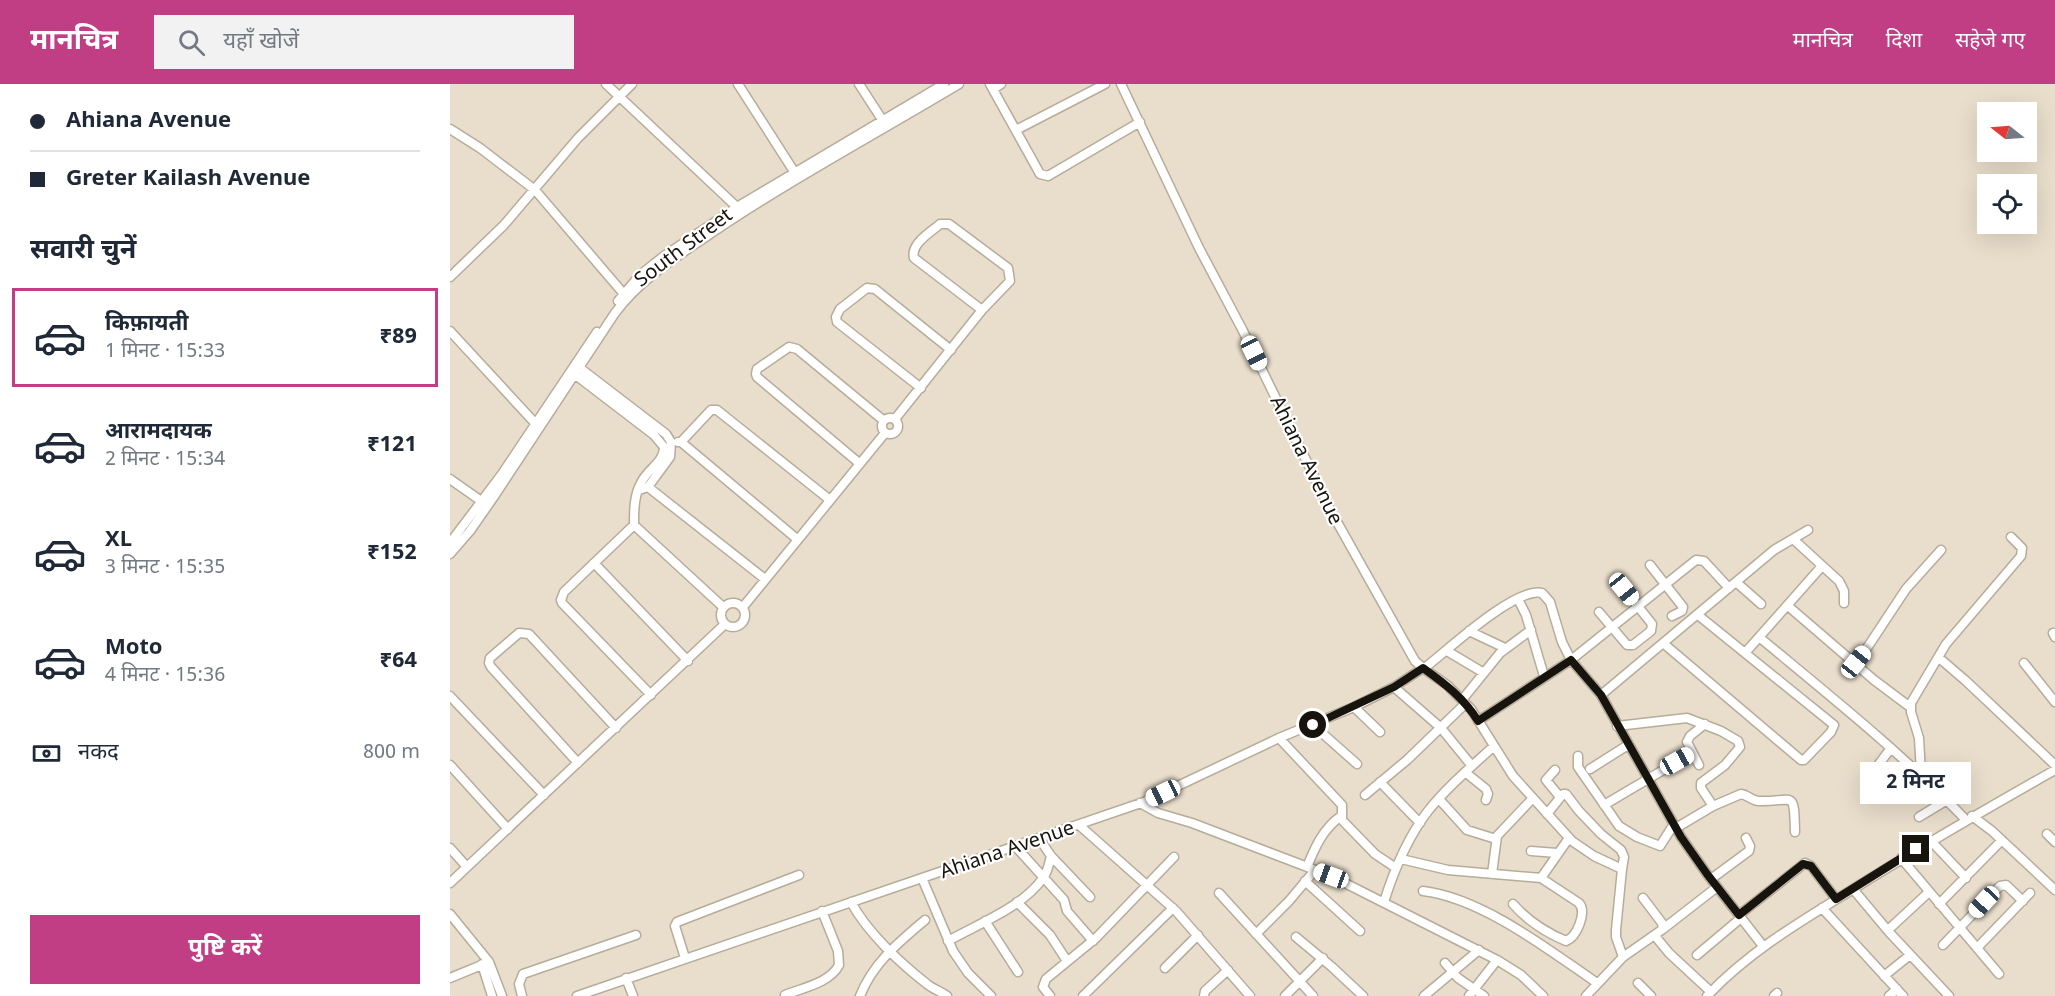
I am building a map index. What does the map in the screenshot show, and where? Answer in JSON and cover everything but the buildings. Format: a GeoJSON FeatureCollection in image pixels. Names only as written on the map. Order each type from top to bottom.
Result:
{"type":"FeatureCollection","features":[{"type":"Feature","properties":{"kind":"street"},"geometry":{"type":"LineString","coordinates":[[606,84],[740,209]]}},
{"type":"Feature","properties":{"kind":"street"},"geometry":{"type":"LineString","coordinates":[[450,277],[504,225],[578,138],[632,84]]}},
{"type":"Feature","properties":{"kind":"street"},"geometry":{"type":"LineString","coordinates":[[738,84],[795,173]]}},
{"type":"Feature","properties":{"kind":"street"},"geometry":{"type":"LineString","coordinates":[[859,84],[884,121]]}},
{"type":"Feature","properties":{"kind":"street","name":"South Street"},"geometry":{"type":"LineString","coordinates":[[450,543],[485,504],[535,423],[575,369],[623,293],[640,275],[664,256],[795,173],[944,84]]}},
{"type":"Feature","properties":{"kind":"street"},"geometry":{"type":"LineString","coordinates":[[450,554],[575,369],[621,305],[646,278],[740,209],[959,84]]}},
{"type":"Feature","properties":{"kind":"street"},"geometry":{"type":"LineString","coordinates":[[1016,130],[1106,84]]}},
{"type":"Feature","properties":{"kind":"street","name":"Ahiana Avenue"},"geometry":{"type":"LineString","coordinates":[[1121,84],[1198,248],[1246,336],[1332,513],[1415,661],[1423,668]]}},
{"type":"Feature","properties":{"kind":"street"},"geometry":{"type":"LineString","coordinates":[[995,86],[1040,174],[1048,176],[1140,122]]}},
{"type":"Feature","properties":{"kind":"street"},"geometry":{"type":"LineString","coordinates":[[450,129],[480,148],[535,190],[623,293]]}},
{"type":"Feature","properties":{"kind":"street"},"geometry":{"type":"LineString","coordinates":[[895,420],[982,310],[1010,281],[1009,270],[949,224],[940,224],[914,247],[912,253],[914,258],[982,310]]}},
{"type":"Feature","properties":{"kind":"street"},"geometry":{"type":"LineString","coordinates":[[921,388],[837,322],[836,317],[840,309],[867,288],[875,289],[951,350]]}},
{"type":"Feature","properties":{"kind":"street"},"geometry":{"type":"LineString","coordinates":[[450,331],[535,423]]}},
{"type":"Feature","properties":{"kind":"street"},"geometry":{"type":"LineString","coordinates":[[860,463],[757,377],[757,369],[789,347],[796,349],[884,420]]}},
{"type":"Feature","properties":{"kind":"street"},"geometry":{"type":"LineString","coordinates":[[575,369],[618,402],[666,434],[797,539]]}},
{"type":"Feature","properties":{"kind":"street"},"geometry":{"type":"LineString","coordinates":[[618,402],[654,435],[664,447],[663,456],[643,479],[635,504],[634,525],[564,592],[561,600],[651,695]]}},
{"type":"Feature","properties":{"kind":"street"},"geometry":{"type":"LineString","coordinates":[[639,490],[648,487],[670,457],[676,442],[711,410],[717,410],[830,500]]}},
{"type":"Feature","properties":{"kind":"street"},"geometry":{"type":"LineString","coordinates":[[889,418],[895,420],[897,430],[892,434],[885,433],[881,427],[884,420],[889,418]]}},
{"type":"Feature","properties":{"kind":"street"},"geometry":{"type":"LineString","coordinates":[[743,607],[885,433]]}},
{"type":"Feature","properties":{"kind":"street"},"geometry":{"type":"LineString","coordinates":[[450,479],[485,504]]}},
{"type":"Feature","properties":{"kind":"street"},"geometry":{"type":"LineString","coordinates":[[648,487],[765,579]]}},
{"type":"Feature","properties":{"kind":"street"},"geometry":{"type":"LineString","coordinates":[[634,525],[723,607]]}},
{"type":"Feature","properties":{"kind":"street"},"geometry":{"type":"LineString","coordinates":[[1601,695],[1774,549],[1808,530]]}},
{"type":"Feature","properties":{"kind":"street"},"geometry":{"type":"LineString","coordinates":[[1910,707],[1938,657],[1960,626],[2021,556],[2022,548],[2011,537]]}},
{"type":"Feature","properties":{"kind":"street"},"geometry":{"type":"LineString","coordinates":[[1793,539],[1843,587],[1844,603]]}},
{"type":"Feature","properties":{"kind":"street"},"geometry":{"type":"LineString","coordinates":[[1856,662],[1906,589],[1941,550]]}},
{"type":"Feature","properties":{"kind":"street"},"geometry":{"type":"LineString","coordinates":[[1478,721],[1571,660],[1696,560],[1701,560],[1761,604]]}},
{"type":"Feature","properties":{"kind":"street"},"geometry":{"type":"LineString","coordinates":[[594,563],[688,661]]}},
{"type":"Feature","properties":{"kind":"street"},"geometry":{"type":"LineString","coordinates":[[1650,565],[1683,607],[1682,611],[1672,616]]}},
{"type":"Feature","properties":{"kind":"street"},"geometry":{"type":"LineString","coordinates":[[1745,653],[1822,566]]}},
{"type":"Feature","properties":{"kind":"street"},"geometry":{"type":"LineString","coordinates":[[1599,612],[1627,645],[1633,645],[1640,640],[1652,627],[1624,589]]}},
{"type":"Feature","properties":{"kind":"street","name":"Ahiana Avenue"},"geometry":{"type":"LineString","coordinates":[[577,996],[685,957],[1140,803],[1394,687],[1447,651],[1470,631],[1518,599],[1536,592],[1550,602],[1562,642],[1571,660],[1601,695],[1675,826],[1711,879],[1762,946]]}},
{"type":"Feature","properties":{"kind":"street"},"geometry":{"type":"LineString","coordinates":[[1518,599],[1531,630],[1544,676]]}},
{"type":"Feature","properties":{"kind":"street"},"geometry":{"type":"LineString","coordinates":[[731,603],[743,607],[746,615],[742,624],[734,627],[725,624],[721,616],[723,607],[731,603]]}},
{"type":"Feature","properties":{"kind":"street"},"geometry":{"type":"LineString","coordinates":[[1788,606],[1910,707],[1919,738],[1921,774]]}},
{"type":"Feature","properties":{"kind":"street"},"geometry":{"type":"LineString","coordinates":[[1663,643],[1801,760],[1804,759],[1831,732],[1833,725],[1698,615]]}},
{"type":"Feature","properties":{"kind":"street"},"geometry":{"type":"LineString","coordinates":[[450,883],[725,624]]}},
{"type":"Feature","properties":{"kind":"street"},"geometry":{"type":"LineString","coordinates":[[1365,795],[1407,760],[1440,728],[1464,702],[1505,648],[1531,630]]}},
{"type":"Feature","properties":{"kind":"street"},"geometry":{"type":"LineString","coordinates":[[1470,631],[1505,648]]}},
{"type":"Feature","properties":{"kind":"street"},"geometry":{"type":"LineString","coordinates":[[578,763],[491,667],[490,658],[519,633],[529,634],[616,728]]}},
{"type":"Feature","properties":{"kind":"street"},"geometry":{"type":"LineString","coordinates":[[1759,637],[1921,774],[1947,800],[2002,840],[2055,890]]}},
{"type":"Feature","properties":{"kind":"street"},"geometry":{"type":"LineString","coordinates":[[1447,651],[1484,673]]}},
{"type":"Feature","properties":{"kind":"street"},"geometry":{"type":"LineString","coordinates":[[1938,657],[2055,765]]}},
{"type":"Feature","properties":{"kind":"street"},"geometry":{"type":"LineString","coordinates":[[2024,663],[2055,702]]}},
{"type":"Feature","properties":{"kind":"street"},"geometry":{"type":"LineString","coordinates":[[1423,668],[1447,685],[1464,702],[1513,776],[1569,838],[1594,856],[1622,869]]}},
{"type":"Feature","properties":{"kind":"street"},"geometry":{"type":"LineString","coordinates":[[1394,687],[1440,728],[1486,789],[1486,800]]}},
{"type":"Feature","properties":{"kind":"street"},"geometry":{"type":"LineString","coordinates":[[450,696],[544,795]]}},
{"type":"Feature","properties":{"kind":"street"},"geometry":{"type":"LineString","coordinates":[[1354,707],[1380,732]]}},
{"type":"Feature","properties":{"kind":"street"},"geometry":{"type":"LineString","coordinates":[[1617,726],[1687,718],[1705,724],[1738,741],[1740,746],[1725,765],[1701,783],[1701,788],[1713,806]]}},
{"type":"Feature","properties":{"kind":"street"},"geometry":{"type":"LineString","coordinates":[[1699,765],[1688,744],[1688,739],[1705,724]]}},
{"type":"Feature","properties":{"kind":"street"},"geometry":{"type":"LineString","coordinates":[[1313,725],[1357,764]]}},
{"type":"Feature","properties":{"kind":"street"},"geometry":{"type":"LineString","coordinates":[[1279,738],[1342,805],[1341,816],[1367,847],[1396,868]]}},
{"type":"Feature","properties":{"kind":"street"},"geometry":{"type":"LineString","coordinates":[[1590,769],[1628,745]]}},
{"type":"Feature","properties":{"kind":"street"},"geometry":{"type":"LineString","coordinates":[[1384,902],[1396,868],[1420,823],[1439,799],[1494,746]]}},
{"type":"Feature","properties":{"kind":"street"},"geometry":{"type":"LineString","coordinates":[[1870,776],[1891,748]]}},
{"type":"Feature","properties":{"kind":"street"},"geometry":{"type":"LineString","coordinates":[[1604,805],[1647,777],[1692,753]]}},
{"type":"Feature","properties":{"kind":"street"},"geometry":{"type":"LineString","coordinates":[[1578,756],[1578,767],[1619,826],[1655,846],[1661,845],[1675,826],[1741,794],[1757,801],[1788,799],[1794,804],[1795,832]]}},
{"type":"Feature","properties":{"kind":"street"},"geometry":{"type":"LineString","coordinates":[[450,765],[508,829]]}},
{"type":"Feature","properties":{"kind":"street"},"geometry":{"type":"LineString","coordinates":[[1555,770],[1546,780],[1560,797]]}},
{"type":"Feature","properties":{"kind":"street"},"geometry":{"type":"LineString","coordinates":[[1655,936],[1709,994],[1762,946],[1901,858],[2055,770]]}},
{"type":"Feature","properties":{"kind":"street"},"geometry":{"type":"LineString","coordinates":[[1380,782],[1420,823]]}},
{"type":"Feature","properties":{"kind":"street"},"geometry":{"type":"LineString","coordinates":[[1547,814],[1560,797],[1566,794],[1601,834],[1621,850],[1624,857],[1616,930],[1623,957]]}},
{"type":"Feature","properties":{"kind":"street"},"geometry":{"type":"LineString","coordinates":[[1492,874],[1497,839],[1501,830],[1533,798]]}},
{"type":"Feature","properties":{"kind":"street"},"geometry":{"type":"LineString","coordinates":[[1439,799],[1467,830],[1497,839]]}},
{"type":"Feature","properties":{"kind":"street"},"geometry":{"type":"LineString","coordinates":[[1919,817],[1947,800]]}},
{"type":"Feature","properties":{"kind":"street"},"geometry":{"type":"LineString","coordinates":[[1140,803],[1158,813],[1192,823],[1311,868],[1384,902],[1497,960],[1521,975],[1544,996]]}},
{"type":"Feature","properties":{"kind":"street"},"geometry":{"type":"LineString","coordinates":[[1256,934],[1305,881],[1321,837],[1341,816]]}},
{"type":"Feature","properties":{"kind":"street"},"geometry":{"type":"LineString","coordinates":[[1079,825],[1173,908],[1250,996]]}},
{"type":"Feature","properties":{"kind":"street"},"geometry":{"type":"LineString","coordinates":[[2047,834],[2055,841]]}},
{"type":"Feature","properties":{"kind":"street"},"geometry":{"type":"LineString","coordinates":[[1040,838],[1051,856],[1090,897]]}},
{"type":"Feature","properties":{"kind":"street"},"geometry":{"type":"LineString","coordinates":[[1541,878],[1569,838]]}},
{"type":"Feature","properties":{"kind":"street"},"geometry":{"type":"LineString","coordinates":[[1711,879],[1749,851],[1746,838]]}},
{"type":"Feature","properties":{"kind":"street"},"geometry":{"type":"LineString","coordinates":[[1939,904],[2002,840]]}},
{"type":"Feature","properties":{"kind":"street"},"geometry":{"type":"LineString","coordinates":[[1931,841],[1966,878]]}},
{"type":"Feature","properties":{"kind":"street"},"geometry":{"type":"LineString","coordinates":[[1015,846],[1064,900],[1067,910],[1093,941]]}},
{"type":"Feature","properties":{"kind":"street"},"geometry":{"type":"LineString","coordinates":[[450,848],[467,867]]}},
{"type":"Feature","properties":{"kind":"street"},"geometry":{"type":"LineString","coordinates":[[1530,851],[1557,853]]}},
{"type":"Feature","properties":{"kind":"street"},"geometry":{"type":"LineString","coordinates":[[948,941],[1017,902],[1043,879],[1051,856]]}},
{"type":"Feature","properties":{"kind":"street"},"geometry":{"type":"LineString","coordinates":[[1050,996],[1044,990],[1043,983],[1093,941],[1174,857]]}},
{"type":"Feature","properties":{"kind":"street"},"geometry":{"type":"LineString","coordinates":[[1901,858],[1999,974]]}},
{"type":"Feature","properties":{"kind":"street"},"geometry":{"type":"LineString","coordinates":[[1401,859],[1432,867],[1541,878],[1554,884],[1582,906],[1578,927],[1557,956]]}},
{"type":"Feature","properties":{"kind":"street"},"geometry":{"type":"LineString","coordinates":[[1697,955],[1805,863],[1811,866],[1836,899]]}},
{"type":"Feature","properties":{"kind":"street"},"geometry":{"type":"LineString","coordinates":[[685,957],[675,926],[677,922],[799,875]]}},
{"type":"Feature","properties":{"kind":"street"},"geometry":{"type":"LineString","coordinates":[[922,878],[948,941],[962,966],[991,996]]}},
{"type":"Feature","properties":{"kind":"street"},"geometry":{"type":"LineString","coordinates":[[1305,881],[1360,931]]}},
{"type":"Feature","properties":{"kind":"street"},"geometry":{"type":"LineString","coordinates":[[1943,945],[2000,886],[2006,885],[2023,901]]}},
{"type":"Feature","properties":{"kind":"street"},"geometry":{"type":"LineString","coordinates":[[1586,996],[1623,957],[1655,936],[1717,887]]}},
{"type":"Feature","properties":{"kind":"street"},"geometry":{"type":"LineString","coordinates":[[1853,889],[1949,996]]}},
{"type":"Feature","properties":{"kind":"street"},"geometry":{"type":"LineString","coordinates":[[1423,891],[1444,894],[1504,922],[1597,983]]}},
{"type":"Feature","properties":{"kind":"street"},"geometry":{"type":"LineString","coordinates":[[1888,930],[1929,892]]}},
{"type":"Feature","properties":{"kind":"street"},"geometry":{"type":"LineString","coordinates":[[1219,893],[1313,996]]}},
{"type":"Feature","properties":{"kind":"street"},"geometry":{"type":"LineString","coordinates":[[1977,948],[2030,893]]}},
{"type":"Feature","properties":{"kind":"street"},"geometry":{"type":"LineString","coordinates":[[1643,898],[1662,923],[1663,929]]}},
{"type":"Feature","properties":{"kind":"street"},"geometry":{"type":"LineString","coordinates":[[851,902],[862,921],[890,950],[941,994]]}},
{"type":"Feature","properties":{"kind":"street"},"geometry":{"type":"LineString","coordinates":[[1017,902],[1050,934],[1067,961]]}},
{"type":"Feature","properties":{"kind":"street"},"geometry":{"type":"LineString","coordinates":[[1513,904],[1524,916],[1566,941]]}},
{"type":"Feature","properties":{"kind":"street"},"geometry":{"type":"LineString","coordinates":[[1083,996],[1173,908]]}},
{"type":"Feature","properties":{"kind":"street"},"geometry":{"type":"LineString","coordinates":[[1822,908],[1900,993],[1889,996]]}},
{"type":"Feature","properties":{"kind":"street"},"geometry":{"type":"LineString","coordinates":[[784,996],[832,975],[839,965],[838,951],[822,911]]}},
{"type":"Feature","properties":{"kind":"street"},"geometry":{"type":"LineString","coordinates":[[450,914],[485,963],[502,996]]}},
{"type":"Feature","properties":{"kind":"street"},"geometry":{"type":"LineString","coordinates":[[860,996],[874,969],[890,950],[925,920]]}},
{"type":"Feature","properties":{"kind":"street"},"geometry":{"type":"LineString","coordinates":[[985,921],[1018,972]]}},
{"type":"Feature","properties":{"kind":"street"},"geometry":{"type":"LineString","coordinates":[[522,996],[519,984],[523,974],[636,934]]}},
{"type":"Feature","properties":{"kind":"street"},"geometry":{"type":"LineString","coordinates":[[1165,968],[1198,935]]}},
{"type":"Feature","properties":{"kind":"street"},"geometry":{"type":"LineString","coordinates":[[1296,937],[1323,958],[1361,995]]}},
{"type":"Feature","properties":{"kind":"street"},"geometry":{"type":"LineString","coordinates":[[1424,996],[1479,950]]}},
{"type":"Feature","properties":{"kind":"street"},"geometry":{"type":"LineString","coordinates":[[1884,976],[1910,955]]}},
{"type":"Feature","properties":{"kind":"street"},"geometry":{"type":"LineString","coordinates":[[1285,996],[1323,958]]}},
{"type":"Feature","properties":{"kind":"street"},"geometry":{"type":"LineString","coordinates":[[1472,993],[1497,960]]}},
{"type":"Feature","properties":{"kind":"street"},"geometry":{"type":"LineString","coordinates":[[450,978],[485,963]]}},
{"type":"Feature","properties":{"kind":"street"},"geometry":{"type":"LineString","coordinates":[[485,963],[492,996]]}},
{"type":"Feature","properties":{"kind":"street"},"geometry":{"type":"LineString","coordinates":[[1445,963],[1472,993],[1484,996]]}},
{"type":"Feature","properties":{"kind":"street"},"geometry":{"type":"LineString","coordinates":[[1204,996],[1204,991],[1228,970]]}},
{"type":"Feature","properties":{"kind":"street"},"geometry":{"type":"LineString","coordinates":[[626,978],[633,996]]}},
{"type":"Feature","properties":{"kind":"street"},"geometry":{"type":"LineString","coordinates":[[1638,983],[1651,996]]}},
{"type":"Feature","properties":{"kind":"route"},"geometry":{"type":"LineString","coordinates":[[1313,725],[1394,687],[1423,668],[1447,685],[1471,709],[1478,721],[1571,660],[1601,695],[1681,837],[1739,915],[1805,863],[1811,866],[1836,899],[1916,849]]}}]}
